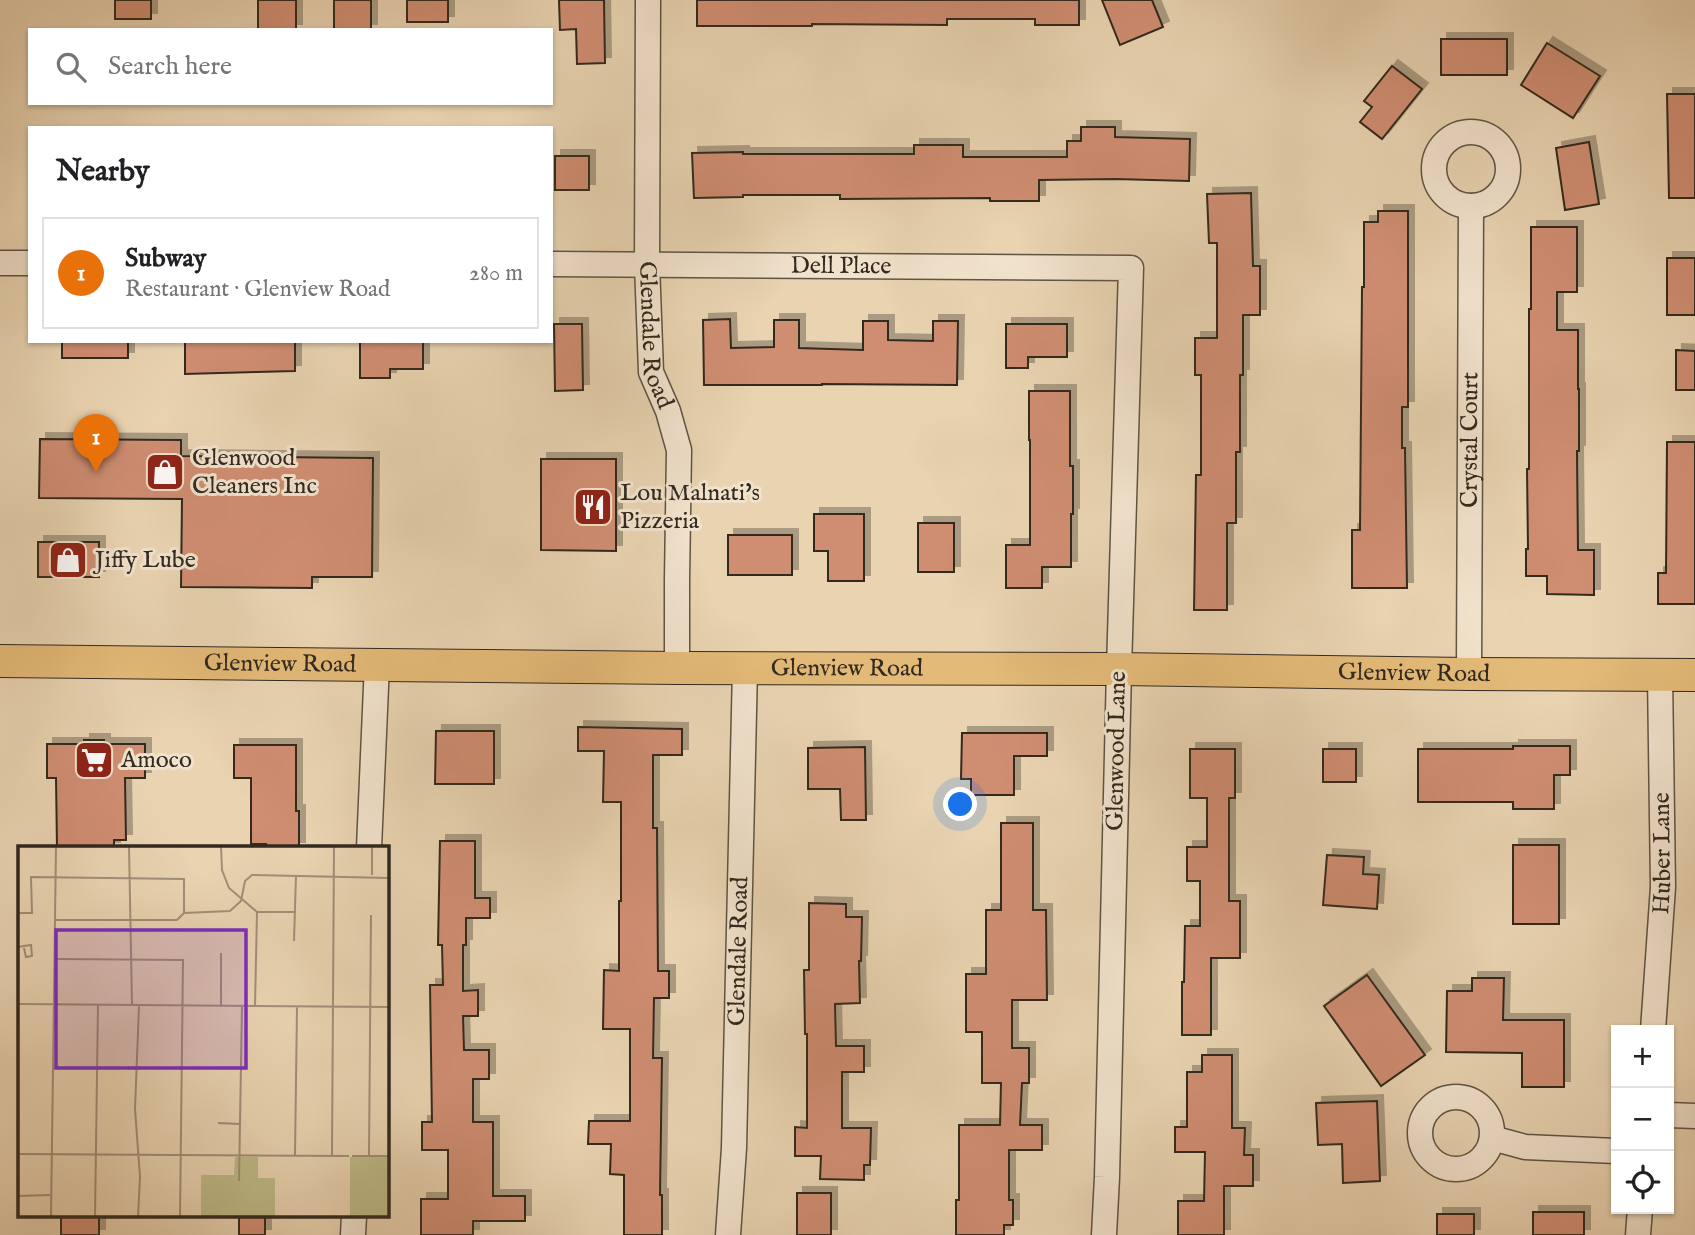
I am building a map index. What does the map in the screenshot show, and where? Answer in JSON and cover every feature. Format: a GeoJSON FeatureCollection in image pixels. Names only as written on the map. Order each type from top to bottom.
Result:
{"type":"FeatureCollection","features":[{"type":"Feature","properties":{"kind":"main road","name":"Glenview Road"},"geometry":{"type":"LineString","coordinates":[[0,661],[1695,675]]}},
{"type":"Feature","properties":{"kind":"street","name":"Glendale Road"},"geometry":{"type":"LineString","coordinates":[[648,0],[647,264],[652,372],[668,411],[679,450],[677,668]]}},
{"type":"Feature","properties":{"kind":"street","name":"Crystal Court"},"geometry":{"type":"LineString","coordinates":[[1469,674],[1471,206]]}},
{"type":"Feature","properties":{"kind":"street"},"geometry":{"type":"LineString","coordinates":[[0,263],[28,263]]}},
{"type":"Feature","properties":{"kind":"street","name":"Dell Place"},"geometry":{"type":"LineString","coordinates":[[553,264],[1131,268]]}},
{"type":"Feature","properties":{"kind":"street","name":"Glenwood Lane"},"geometry":{"type":"LineString","coordinates":[[1104,1235],[1131,268]]}},
{"type":"Feature","properties":{"kind":"street"},"geometry":{"type":"LineString","coordinates":[[369,846],[377,664]]}},
{"type":"Feature","properties":{"kind":"street","name":"Glendale Road"},"geometry":{"type":"LineString","coordinates":[[729,1235],[734,1148],[745,668]]}},
{"type":"Feature","properties":{"kind":"street","name":"Huber Lane"},"geometry":{"type":"LineString","coordinates":[[1653,1025],[1663,887],[1660,675]]}},
{"type":"Feature","properties":{"kind":"street"},"geometry":{"type":"LineString","coordinates":[[1674,1115],[1695,1116]]}},
{"type":"Feature","properties":{"kind":"street"},"geometry":{"type":"LineString","coordinates":[[1492,1138],[1525,1147],[1611,1151]]}},
{"type":"Feature","properties":{"kind":"street"},"geometry":{"type":"LineString","coordinates":[[1638,1235],[1640,1214]]}},
{"type":"Feature","properties":{"kind":"building"},"geometry":{"type":"Polygon","coordinates":[[[115,0],[151,0],[151,19],[115,19],[115,0]]]}},
{"type":"Feature","properties":{"kind":"building"},"geometry":{"type":"Polygon","coordinates":[[[258,0],[296,0],[296,28],[258,28],[258,0]]]}},
{"type":"Feature","properties":{"kind":"building"},"geometry":{"type":"Polygon","coordinates":[[[334,0],[371,0],[371,28],[334,28],[334,0]]]}},
{"type":"Feature","properties":{"kind":"building"},"geometry":{"type":"Polygon","coordinates":[[[407,0],[448,0],[448,22],[407,22],[407,0]]]}},
{"type":"Feature","properties":{"kind":"building"},"geometry":{"type":"Polygon","coordinates":[[[559,0],[604,0],[605,63],[577,64],[576,29],[560,30],[559,0]]]}},
{"type":"Feature","properties":{"kind":"building"},"geometry":{"type":"Polygon","coordinates":[[[697,0],[1079,0],[1079,25],[1035,25],[1035,19],[947,19],[947,25],[697,26],[697,0]]]}},
{"type":"Feature","properties":{"kind":"building"},"geometry":{"type":"Polygon","coordinates":[[[1102,0],[1152,0],[1163,27],[1120,45],[1102,0]]]}},
{"type":"Feature","properties":{"kind":"building"},"geometry":{"type":"Polygon","coordinates":[[[1441,39],[1507,39],[1507,75],[1441,75],[1441,39]]]}},
{"type":"Feature","properties":{"kind":"building"},"geometry":{"type":"Polygon","coordinates":[[[1547,43],[1600,76],[1573,118],[1521,85],[1547,43]]]}},
{"type":"Feature","properties":{"kind":"building"},"geometry":{"type":"Polygon","coordinates":[[[1392,66],[1422,89],[1382,139],[1360,122],[1372,107],[1364,101],[1392,66]]]}},
{"type":"Feature","properties":{"kind":"building"},"geometry":{"type":"Polygon","coordinates":[[[1667,94],[1695,94],[1695,198],[1669,198],[1667,94]]]}},
{"type":"Feature","properties":{"kind":"building"},"geometry":{"type":"Polygon","coordinates":[[[1081,127],[1115,127],[1115,137],[1190,139],[1189,181],[1039,180],[1039,201],[990,201],[990,198],[840,199],[840,195],[694,198],[692,153],[914,154],[914,145],[963,145],[963,157],[1067,157],[1067,141],[1081,141],[1081,127]]]}},
{"type":"Feature","properties":{"kind":"building"},"geometry":{"type":"Polygon","coordinates":[[[1589,142],[1599,204],[1565,210],[1556,148],[1589,142]]]}},
{"type":"Feature","properties":{"kind":"building"},"geometry":{"type":"Polygon","coordinates":[[[555,156],[589,156],[589,190],[555,190],[555,156]]]}},
{"type":"Feature","properties":{"kind":"building"},"geometry":{"type":"Polygon","coordinates":[[[1251,193],[1253,266],[1260,266],[1260,315],[1243,315],[1240,452],[1236,452],[1236,523],[1227,523],[1227,610],[1194,610],[1196,475],[1201,475],[1201,375],[1195,375],[1195,338],[1217,338],[1217,243],[1209,243],[1207,194],[1251,193]]]}},
{"type":"Feature","properties":{"kind":"building"},"geometry":{"type":"Polygon","coordinates":[[[1378,211],[1408,211],[1408,407],[1402,407],[1407,588],[1352,588],[1352,530],[1360,530],[1364,222],[1378,222],[1378,211]]]}},
{"type":"Feature","properties":{"kind":"building"},"geometry":{"type":"Polygon","coordinates":[[[1531,227],[1577,227],[1577,292],[1557,292],[1557,330],[1578,330],[1578,550],[1594,550],[1594,595],[1547,594],[1547,576],[1526,576],[1531,227]]]}},
{"type":"Feature","properties":{"kind":"building"},"geometry":{"type":"Polygon","coordinates":[[[1667,258],[1695,258],[1695,315],[1667,315],[1667,258]]]}},
{"type":"Feature","properties":{"kind":"building"},"geometry":{"type":"Polygon","coordinates":[[[730,319],[731,348],[774,347],[774,320],[799,320],[799,348],[863,350],[863,321],[888,321],[888,340],[933,341],[933,321],[958,321],[957,385],[704,385],[703,320],[730,319]]]}},
{"type":"Feature","properties":{"kind":"building"},"geometry":{"type":"Polygon","coordinates":[[[554,324],[582,324],[583,390],[555,391],[554,324]]]}},
{"type":"Feature","properties":{"kind":"building"},"geometry":{"type":"Polygon","coordinates":[[[1006,324],[1067,324],[1067,357],[1028,357],[1028,368],[1006,368],[1006,324]]]}},
{"type":"Feature","properties":{"kind":"building"},"geometry":{"type":"Polygon","coordinates":[[[62,343],[128,343],[128,358],[62,358],[62,343]]]}},
{"type":"Feature","properties":{"kind":"building"},"geometry":{"type":"Polygon","coordinates":[[[185,343],[295,343],[295,371],[185,374],[185,343]]]}},
{"type":"Feature","properties":{"kind":"building"},"geometry":{"type":"Polygon","coordinates":[[[360,343],[423,343],[423,369],[390,369],[390,378],[360,378],[360,343]]]}},
{"type":"Feature","properties":{"kind":"building"},"geometry":{"type":"Polygon","coordinates":[[[1676,350],[1695,351],[1695,390],[1676,390],[1676,350]]]}},
{"type":"Feature","properties":{"kind":"building"},"geometry":{"type":"Polygon","coordinates":[[[1029,391],[1070,391],[1070,466],[1073,466],[1071,567],[1042,567],[1042,588],[1006,588],[1006,545],[1030,545],[1029,391]]]}},
{"type":"Feature","properties":{"kind":"building"},"geometry":{"type":"Polygon","coordinates":[[[40,439],[181,440],[181,456],[373,458],[372,577],[312,577],[312,588],[181,587],[182,499],[39,498],[40,439]]]}},
{"type":"Feature","properties":{"kind":"building"},"geometry":{"type":"Polygon","coordinates":[[[1667,442],[1695,442],[1695,604],[1658,604],[1658,573],[1666,573],[1667,442]]]}},
{"type":"Feature","properties":{"kind":"building"},"geometry":{"type":"Polygon","coordinates":[[[541,459],[616,459],[616,551],[541,550],[541,459]]]}},
{"type":"Feature","properties":{"kind":"building"},"geometry":{"type":"Polygon","coordinates":[[[814,514],[864,514],[864,581],[828,581],[828,551],[814,551],[814,514]]]}},
{"type":"Feature","properties":{"kind":"building"},"geometry":{"type":"Polygon","coordinates":[[[918,523],[954,523],[954,572],[918,572],[918,523]]]}},
{"type":"Feature","properties":{"kind":"building"},"geometry":{"type":"Polygon","coordinates":[[[728,535],[792,535],[792,575],[728,575],[728,535]]]}},
{"type":"Feature","properties":{"kind":"building","name":"Jiffy Lube"},"geometry":{"type":"Polygon","coordinates":[[[38,542],[99,542],[99,577],[38,577],[38,542]]]}},
{"type":"Feature","properties":{"kind":"building"},"geometry":{"type":"Polygon","coordinates":[[[578,727],[682,729],[682,755],[653,755],[653,828],[657,828],[658,971],[669,971],[669,998],[654,998],[653,1058],[662,1058],[662,1235],[624,1235],[624,1175],[610,1174],[611,1144],[588,1144],[589,1121],[630,1121],[630,1029],[603,1029],[604,970],[619,971],[621,802],[603,802],[604,751],[578,751],[578,727]]]}},
{"type":"Feature","properties":{"kind":"building"},"geometry":{"type":"Polygon","coordinates":[[[436,731],[494,731],[494,784],[435,784],[436,731]]]}},
{"type":"Feature","properties":{"kind":"building"},"geometry":{"type":"Polygon","coordinates":[[[962,733],[1047,733],[1047,756],[1014,756],[1014,795],[971,795],[971,779],[961,779],[962,733]]]}},
{"type":"Feature","properties":{"kind":"building"},"geometry":{"type":"Polygon","coordinates":[[[84,740],[104,740],[104,744],[145,744],[145,778],[125,778],[126,840],[114,840],[114,846],[57,846],[56,778],[47,778],[47,744],[84,744],[84,740]]]}},
{"type":"Feature","properties":{"kind":"building"},"geometry":{"type":"Polygon","coordinates":[[[234,745],[296,745],[299,846],[251,844],[251,778],[234,778],[234,745]]]}},
{"type":"Feature","properties":{"kind":"building"},"geometry":{"type":"Polygon","coordinates":[[[1513,746],[1570,746],[1570,775],[1554,775],[1554,809],[1513,809],[1513,802],[1418,802],[1418,749],[1513,749],[1513,746]]]}},
{"type":"Feature","properties":{"kind":"building"},"geometry":{"type":"Polygon","coordinates":[[[865,747],[866,820],[841,820],[840,789],[808,789],[808,748],[865,747]]]}},
{"type":"Feature","properties":{"kind":"building"},"geometry":{"type":"Polygon","coordinates":[[[1190,749],[1235,749],[1235,798],[1229,798],[1229,901],[1240,901],[1240,958],[1211,958],[1211,1035],[1182,1035],[1185,926],[1200,926],[1200,881],[1187,881],[1187,847],[1207,847],[1207,798],[1190,798],[1190,749]]]}},
{"type":"Feature","properties":{"kind":"building"},"geometry":{"type":"Polygon","coordinates":[[[1323,749],[1356,749],[1356,782],[1323,782],[1323,749]]]}},
{"type":"Feature","properties":{"kind":"building"},"geometry":{"type":"Polygon","coordinates":[[[1001,823],[1033,823],[1033,910],[1046,910],[1047,1000],[1012,1000],[1012,1048],[1029,1048],[1029,1083],[1022,1083],[1020,1125],[1042,1125],[1042,1150],[1009,1150],[1009,1200],[1013,1200],[1013,1225],[1004,1225],[1004,1235],[956,1235],[959,1125],[1000,1125],[1001,1083],[982,1083],[982,1032],[966,1032],[966,974],[986,974],[986,910],[1001,910],[1001,823]]]}},
{"type":"Feature","properties":{"kind":"building"},"geometry":{"type":"Polygon","coordinates":[[[440,841],[475,841],[475,898],[490,898],[490,918],[466,918],[463,991],[478,990],[478,1016],[463,1016],[464,1050],[489,1050],[489,1079],[473,1079],[473,1122],[493,1122],[493,1196],[525,1196],[525,1221],[473,1221],[473,1235],[421,1235],[421,1199],[448,1199],[448,1150],[422,1150],[422,1122],[432,1122],[430,985],[443,985],[442,945],[438,945],[440,841]]]}},
{"type":"Feature","properties":{"kind":"building"},"geometry":{"type":"Polygon","coordinates":[[[1513,845],[1559,845],[1559,924],[1513,924],[1513,845]]]}},
{"type":"Feature","properties":{"kind":"building"},"geometry":{"type":"Polygon","coordinates":[[[1327,855],[1364,857],[1363,874],[1379,875],[1377,909],[1323,905],[1327,855]]]}},
{"type":"Feature","properties":{"kind":"building"},"geometry":{"type":"Polygon","coordinates":[[[809,903],[846,904],[846,917],[862,917],[860,1003],[835,1004],[836,1046],[864,1046],[864,1072],[842,1072],[842,1128],[871,1128],[870,1165],[864,1165],[864,1180],[820,1179],[821,1156],[795,1156],[795,1127],[807,1128],[804,970],[809,970],[809,903]]]}},
{"type":"Feature","properties":{"kind":"building"},"geometry":{"type":"Polygon","coordinates":[[[1367,975],[1425,1055],[1381,1086],[1324,1006],[1367,975]]]}},
{"type":"Feature","properties":{"kind":"building"},"geometry":{"type":"Polygon","coordinates":[[[1472,978],[1504,978],[1503,1020],[1564,1020],[1564,1087],[1522,1087],[1522,1053],[1446,1052],[1447,991],[1472,991],[1472,978]]]}},
{"type":"Feature","properties":{"kind":"building"},"geometry":{"type":"Polygon","coordinates":[[[1202,1055],[1232,1055],[1232,1128],[1245,1128],[1244,1155],[1253,1155],[1253,1186],[1224,1186],[1224,1235],[1178,1235],[1178,1201],[1204,1201],[1205,1152],[1175,1152],[1175,1127],[1187,1127],[1187,1072],[1202,1072],[1202,1055]]]}},
{"type":"Feature","properties":{"kind":"building"},"geometry":{"type":"Polygon","coordinates":[[[1377,1101],[1380,1181],[1343,1183],[1342,1144],[1318,1145],[1316,1103],[1377,1101]]]}},
{"type":"Feature","properties":{"kind":"building"},"geometry":{"type":"Polygon","coordinates":[[[797,1193],[831,1193],[831,1235],[797,1235],[797,1193]]]}},
{"type":"Feature","properties":{"kind":"building"},"geometry":{"type":"Polygon","coordinates":[[[1533,1212],[1584,1212],[1584,1235],[1533,1235],[1533,1212]]]}},
{"type":"Feature","properties":{"kind":"building"},"geometry":{"type":"Polygon","coordinates":[[[1437,1214],[1474,1214],[1474,1235],[1437,1235],[1437,1214]]]}},
{"type":"Feature","properties":{"kind":"building"},"geometry":{"type":"Polygon","coordinates":[[[61,1218],[99,1218],[99,1235],[61,1235],[61,1218]]]}},
{"type":"Feature","properties":{"kind":"building"},"geometry":{"type":"Polygon","coordinates":[[[239,1218],[265,1218],[265,1235],[239,1235],[239,1218]]]}},
{"type":"Feature","properties":{"kind":"place","name":"Subway"},"geometry":{"type":"Point","coordinates":[96,472]}},
{"type":"Feature","properties":{"kind":"place","name":"Glenwood Cleaners Inc"},"geometry":{"type":"Point","coordinates":[165,472]}},
{"type":"Feature","properties":{"kind":"place","name":"Lou Malnati's Pizzeria"},"geometry":{"type":"Point","coordinates":[593,507]}},
{"type":"Feature","properties":{"kind":"place","name":"Jiffy Lube"},"geometry":{"type":"Point","coordinates":[68,560]}},
{"type":"Feature","properties":{"kind":"place","name":"Amoco"},"geometry":{"type":"Point","coordinates":[94,760]}}]}
